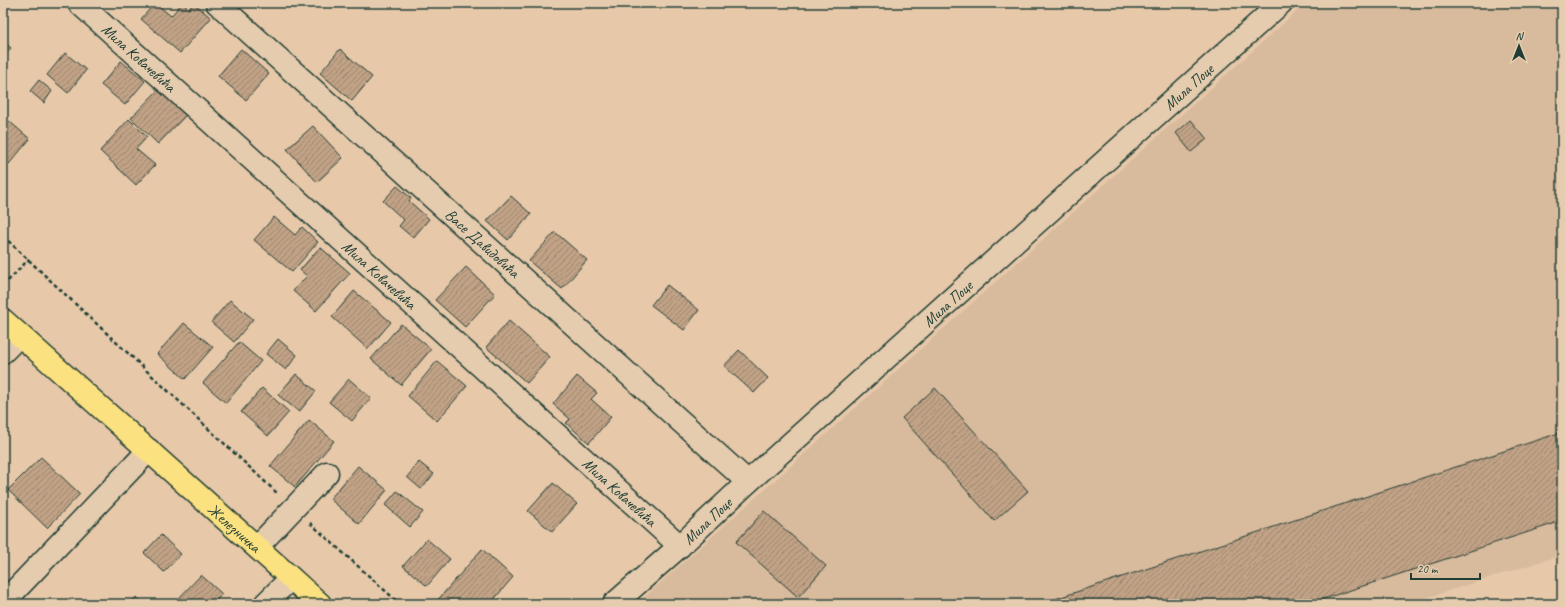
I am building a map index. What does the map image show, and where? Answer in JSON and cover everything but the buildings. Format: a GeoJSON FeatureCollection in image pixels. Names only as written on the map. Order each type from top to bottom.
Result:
{"type":"FeatureCollection","features":[{"type":"Feature","properties":{"kind":"main road","name":"Железничка"},"geometry":{"type":"LineString","coordinates":[[3,320],[19,336],[149,450],[320,604]]}},
{"type":"Feature","properties":{"kind":"street","name":"Мила Ковачевића"},"geometry":{"type":"LineString","coordinates":[[79,3],[680,546]]}},
{"type":"Feature","properties":{"kind":"street","name":"Васе Давидовића"},"geometry":{"type":"LineString","coordinates":[[217,3],[748,482]]}},
{"type":"Feature","properties":{"kind":"street","name":"Мила Поце"},"geometry":{"type":"LineString","coordinates":[[614,604],[1281,3]]}},
{"type":"Feature","properties":{"kind":"street"},"geometry":{"type":"LineString","coordinates":[[3,352],[19,336]]}},
{"type":"Feature","properties":{"kind":"street"},"geometry":{"type":"LineString","coordinates":[[3,603],[149,450]]}},
{"type":"Feature","properties":{"kind":"street"},"geometry":{"type":"LineString","coordinates":[[257,547],[327,473]]}},
{"type":"Feature","properties":{"kind":"street"},"geometry":{"type":"LineString","coordinates":[[265,604],[291,578]]}},
{"type":"Feature","properties":{"kind":"path"},"geometry":{"type":"LineString","coordinates":[[3,236],[294,509],[400,604]]}},
{"type":"Feature","properties":{"kind":"path"},"geometry":{"type":"LineString","coordinates":[[3,286],[29,259]]}},
{"type":"Feature","properties":{"kind":"shaded area"},"geometry":{"type":"Polygon","coordinates":[[[1306,3],[1562,3],[1562,555],[1407,604],[637,604],[1306,3]]]}}]}
